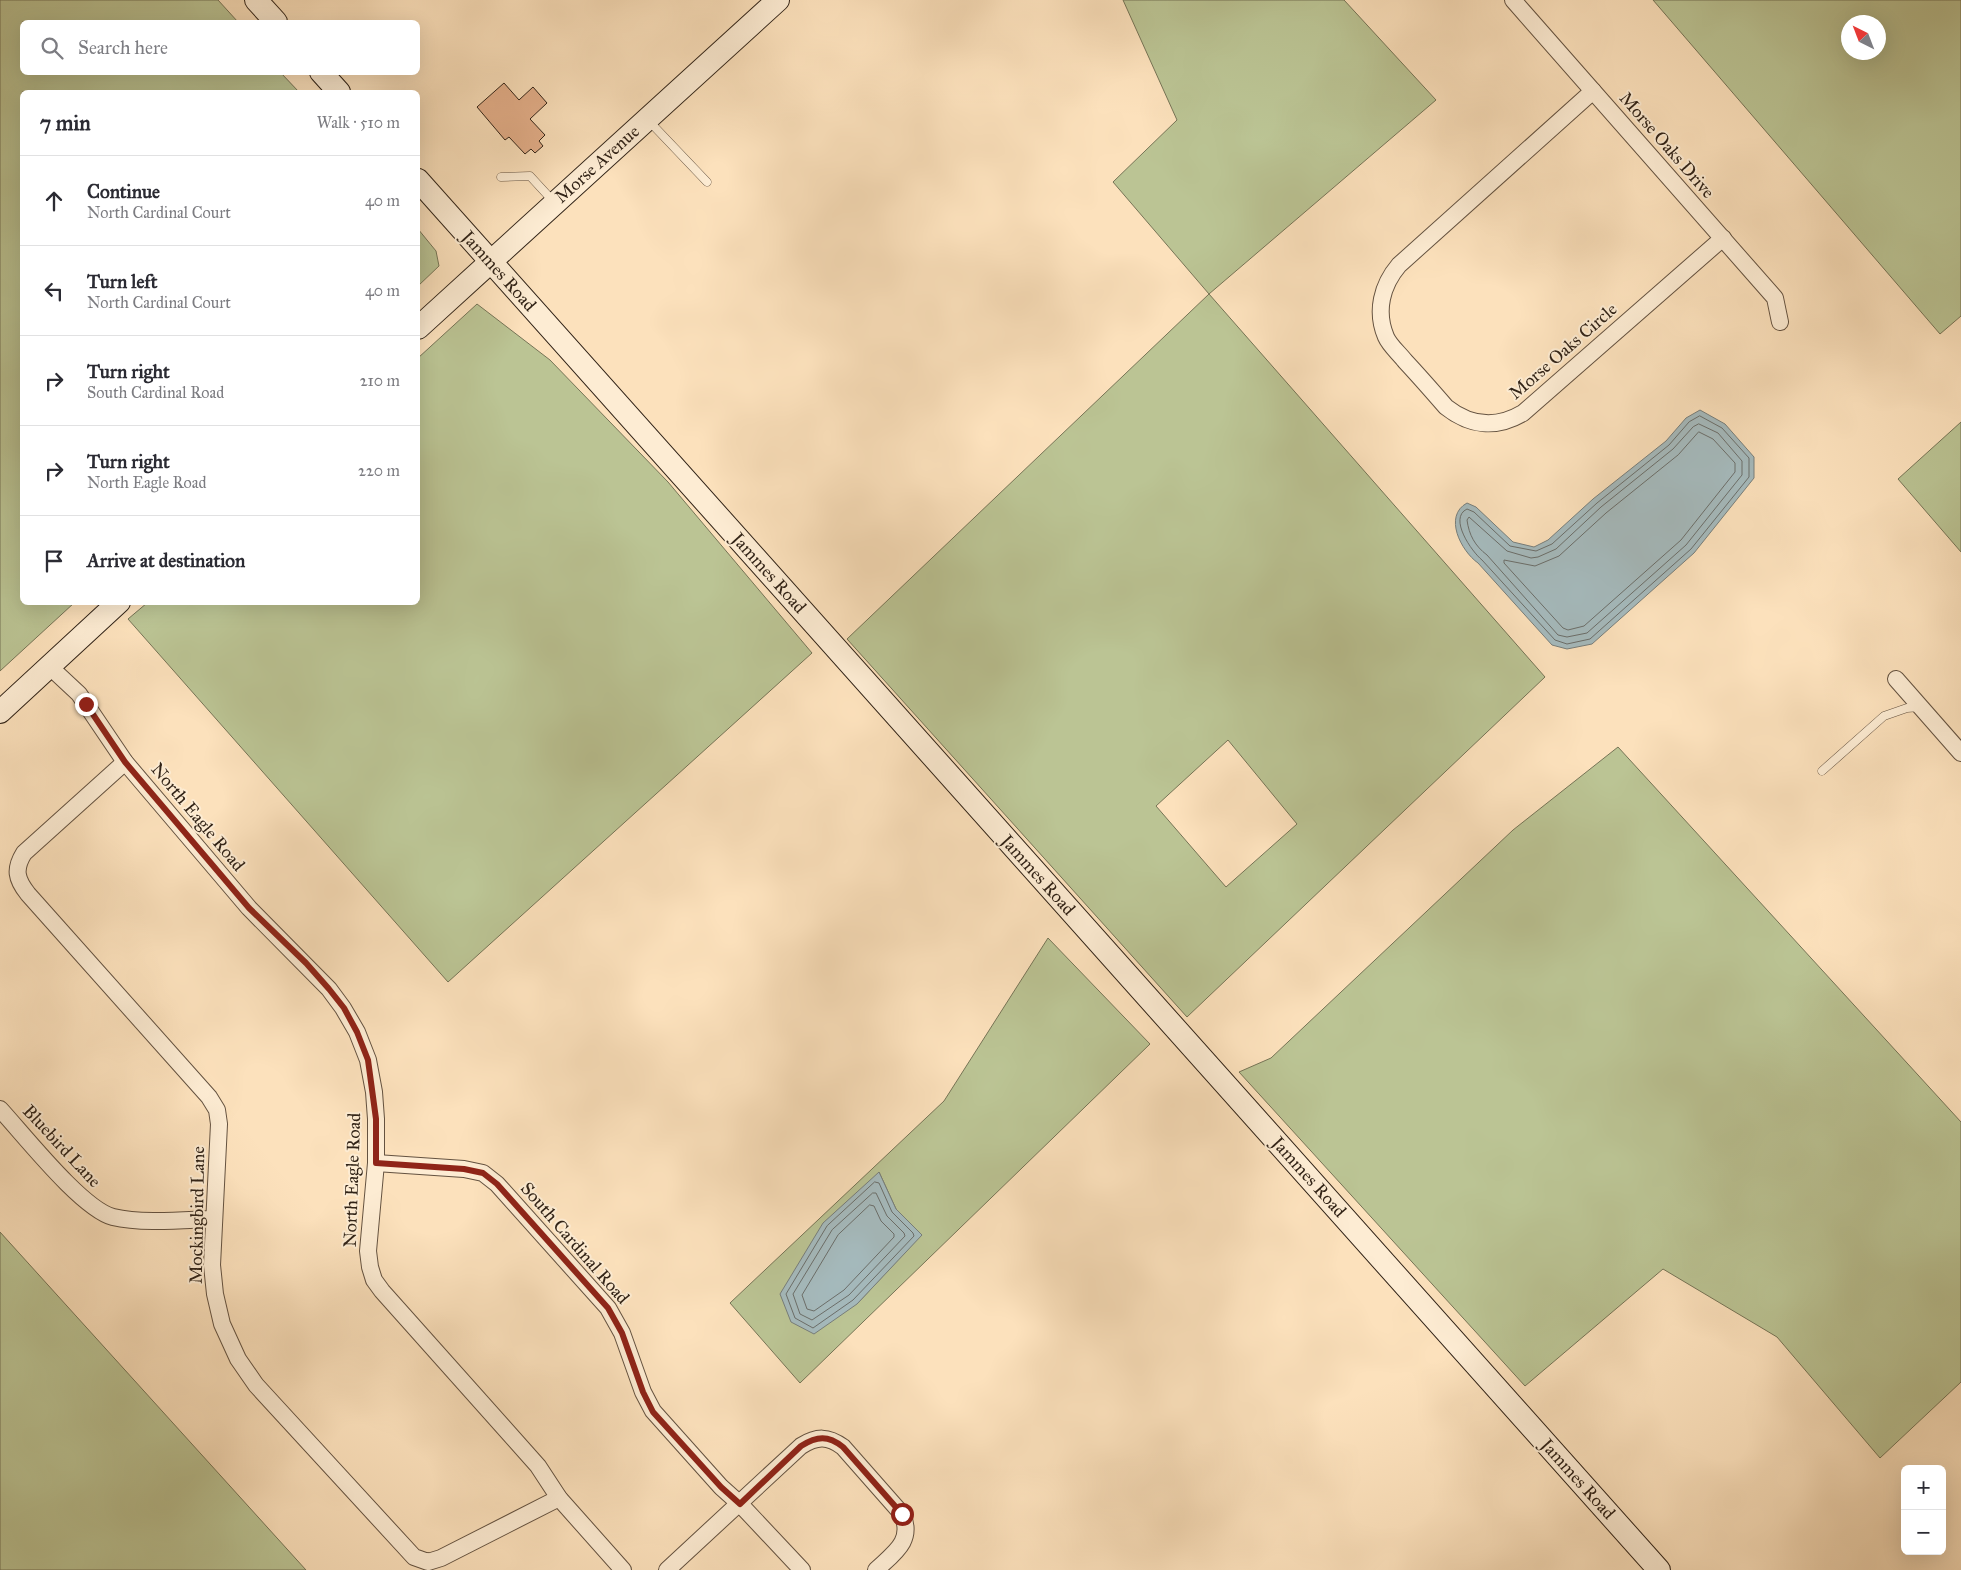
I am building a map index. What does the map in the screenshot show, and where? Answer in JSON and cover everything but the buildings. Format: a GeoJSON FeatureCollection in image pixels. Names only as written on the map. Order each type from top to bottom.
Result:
{"type":"FeatureCollection","features":[{"type":"Feature","properties":{"kind":"street"},"geometry":{"type":"LineString","coordinates":[[256,0],[274,20]]}},
{"type":"Feature","properties":{"kind":"street","name":"Morse Oaks Drive"},"geometry":{"type":"LineString","coordinates":[[1513,0],[1775,298],[1780,322]]}},
{"type":"Feature","properties":{"kind":"street","name":"Morse Avenue"},"geometry":{"type":"LineString","coordinates":[[420,326],[776,1]]}},
{"type":"Feature","properties":{"kind":"street"},"geometry":{"type":"LineString","coordinates":[[324,75],[337,90]]}},
{"type":"Feature","properties":{"kind":"street","name":"Morse Oaks Circle"},"geometry":{"type":"LineString","coordinates":[[1594,91],[1391,274],[1382,293],[1383,327],[1390,344],[1446,408],[1462,418],[1481,424],[1493,424],[1509,420],[1523,413],[1723,238]]}},
{"type":"Feature","properties":{"kind":"street","name":"Jammes Road"},"geometry":{"type":"LineString","coordinates":[[420,182],[1659,1570]]}},
{"type":"Feature","properties":{"kind":"street"},"geometry":{"type":"LineString","coordinates":[[0,712],[116,605]]}},
{"type":"Feature","properties":{"kind":"street","name":"North Eagle Road"},"geometry":{"type":"LineString","coordinates":[[49,666],[79,694],[125,762],[249,908],[306,963],[344,1008],[357,1032],[368,1060],[376,1119],[376,1163],[368,1251],[374,1280],[538,1466],[560,1498],[623,1570]]}},
{"type":"Feature","properties":{"kind":"street"},"geometry":{"type":"LineString","coordinates":[[1896,679],[1961,753]]}},
{"type":"Feature","properties":{"kind":"street","name":"Mockingbird Lane"},"geometry":{"type":"LineString","coordinates":[[125,762],[24,853],[18,862],[17,873],[20,884],[28,894],[209,1098],[217,1110],[219,1124],[212,1265],[215,1294],[222,1324],[238,1359],[256,1385],[414,1557],[428,1562],[441,1558],[560,1498]]}},
{"type":"Feature","properties":{"kind":"street","name":"Bluebird Lane"},"geometry":{"type":"LineString","coordinates":[[0,1109],[79,1195],[96,1209],[112,1217],[129,1219],[214,1219]]}},
{"type":"Feature","properties":{"kind":"street","name":"South Cardinal Road"},"geometry":{"type":"LineString","coordinates":[[376,1163],[464,1169],[483,1173],[497,1184],[608,1308],[622,1333],[643,1392],[653,1412],[721,1487],[740,1504],[802,1570]]}},
{"type":"Feature","properties":{"kind":"street"},"geometry":{"type":"LineString","coordinates":[[668,1570],[801,1446],[812,1440],[823,1438],[834,1441],[843,1447],[902,1514],[905,1522],[904,1540],[899,1549],[876,1570]]}},
{"type":"Feature","properties":{"kind":"lane"},"geometry":{"type":"LineString","coordinates":[[647,119],[707,182]]}},
{"type":"Feature","properties":{"kind":"lane"},"geometry":{"type":"LineString","coordinates":[[501,178],[530,176],[554,203]]}},
{"type":"Feature","properties":{"kind":"lane"},"geometry":{"type":"LineString","coordinates":[[1822,771],[1884,716],[1907,708],[1920,707]]}},
{"type":"Feature","properties":{"kind":"green space"},"geometry":{"type":"Polygon","coordinates":[[[0,0],[218,0],[236,20],[20,20],[20,75],[283,75],[297,90],[20,90],[20,605],[72,605],[0,671],[0,0]]]}},
{"type":"Feature","properties":{"kind":"green space"},"geometry":{"type":"Polygon","coordinates":[[[1123,0],[1344,0],[1436,100],[1209,294],[1113,182],[1177,120],[1123,0]]]}},
{"type":"Feature","properties":{"kind":"green space"},"geometry":{"type":"Polygon","coordinates":[[[1653,0],[1961,0],[1961,316],[1940,334],[1653,0]]]}},
{"type":"Feature","properties":{"kind":"green space"},"geometry":{"type":"Polygon","coordinates":[[[420,231],[436,251],[439,266],[420,284],[420,231]]]}},
{"type":"Feature","properties":{"kind":"green space"},"geometry":{"type":"Polygon","coordinates":[[[1209,294],[1545,677],[1187,1017],[847,639],[1209,294]],[[1228,740],[1156,806],[1226,887],[1297,824],[1228,740]]]}},
{"type":"Feature","properties":{"kind":"green space"},"geometry":{"type":"Polygon","coordinates":[[[477,304],[550,360],[668,482],[812,653],[448,982],[128,619],[145,605],[420,605],[420,356],[477,304]]]}},
{"type":"Feature","properties":{"kind":"green space"},"geometry":{"type":"Polygon","coordinates":[[[1961,422],[1961,552],[1898,479],[1961,422]]]}},
{"type":"Feature","properties":{"kind":"green space"},"geometry":{"type":"Polygon","coordinates":[[[1618,747],[1961,1122],[1961,1382],[1880,1458],[1777,1337],[1663,1269],[1525,1386],[1239,1072],[1271,1058],[1513,830],[1618,747]]]}},
{"type":"Feature","properties":{"kind":"green space"},"geometry":{"type":"Polygon","coordinates":[[[1048,938],[1150,1044],[800,1383],[730,1303],[944,1101],[1048,938]],[[879,1172],[857,1304],[921,1235],[896,1209],[879,1172]]]}},
{"type":"Feature","properties":{"kind":"green space"},"geometry":{"type":"Polygon","coordinates":[[[0,1232],[306,1570],[0,1570],[0,1232]]]}},
{"type":"Feature","properties":{"kind":"water"},"geometry":{"type":"Polygon","coordinates":[[[1700,410],[1725,424],[1754,457],[1754,478],[1694,553],[1592,644],[1567,649],[1552,645],[1466,550],[1455,525],[1456,516],[1460,509],[1467,503],[1476,507],[1513,542],[1534,547],[1548,540],[1593,499],[1666,441],[1686,418],[1700,410]]]}},
{"type":"Feature","properties":{"kind":"water"},"geometry":{"type":"Polygon","coordinates":[[[879,1172],[896,1209],[922,1235],[857,1304],[814,1334],[791,1322],[780,1294],[823,1223],[879,1172]]]}},
{"type":"Feature","properties":{"kind":"route"},"geometry":{"type":"LineString","coordinates":[[86,704],[125,762],[249,908],[306,963],[344,1008],[357,1032],[368,1060],[374,1092],[376,1163],[464,1169],[483,1173],[497,1184],[608,1308],[622,1333],[643,1392],[653,1412],[721,1487],[740,1504],[801,1446],[812,1440],[823,1438],[834,1441],[843,1447],[902,1514]]}}]}
